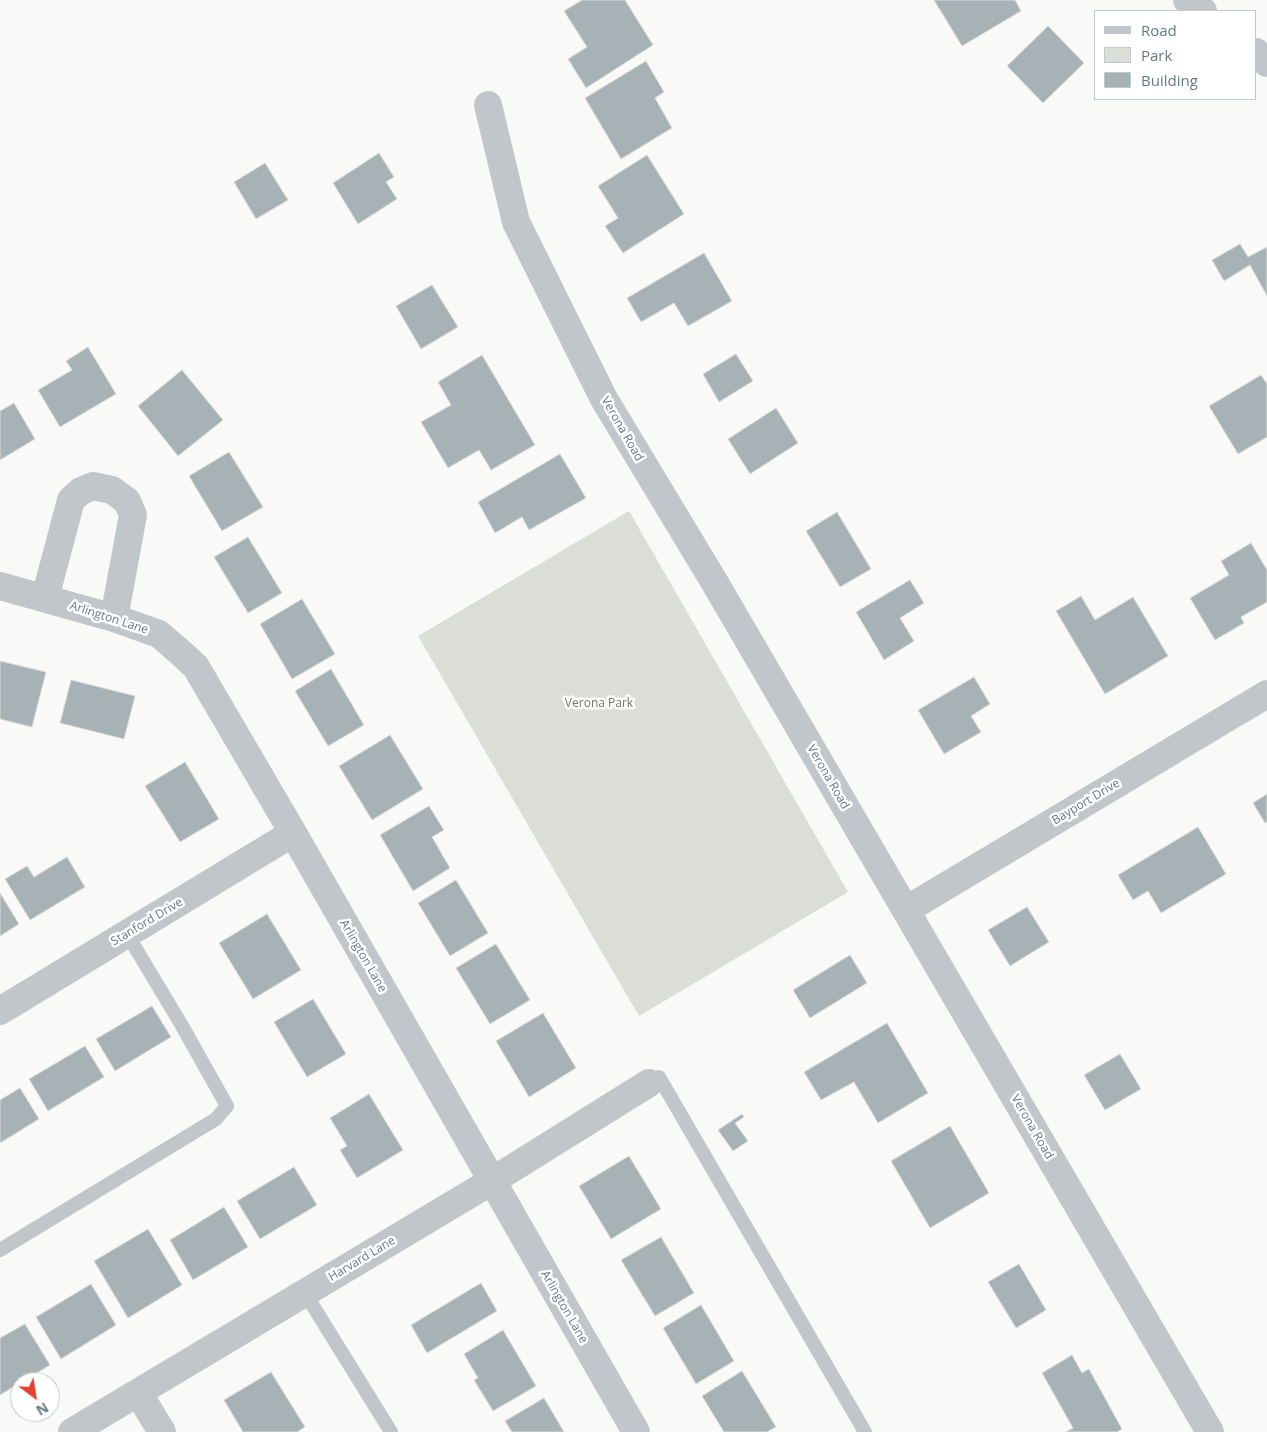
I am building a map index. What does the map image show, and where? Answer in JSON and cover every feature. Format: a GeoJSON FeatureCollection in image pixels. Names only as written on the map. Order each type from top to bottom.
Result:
{"type":"FeatureCollection","features":[{"type":"Feature","properties":{"kind":"street"},"geometry":{"type":"LineString","coordinates":[[1186,0],[1201,10]]}},
{"type":"Feature","properties":{"kind":"street"},"geometry":{"type":"LineString","coordinates":[[1257,53],[1267,62]]}},
{"type":"Feature","properties":{"kind":"street","name":"Verona Road"},"geometry":{"type":"LineString","coordinates":[[488,105],[516,222],[604,399],[715,583],[1210,1432]]}},
{"type":"Feature","properties":{"kind":"street"},"geometry":{"type":"LineString","coordinates":[[45,598],[70,500],[81,491],[93,486],[112,490],[127,502],[133,515],[114,618]]}},
{"type":"Feature","properties":{"kind":"street","name":"Arlington Lane"},"geometry":{"type":"LineString","coordinates":[[0,586],[114,618],[159,634],[182,653],[196,668],[293,833],[636,1432]]}},
{"type":"Feature","properties":{"kind":"street","name":"Bayport Drive"},"geometry":{"type":"LineString","coordinates":[[906,910],[1267,694]]}},
{"type":"Feature","properties":{"kind":"street","name":"Stanford Drive"},"geometry":{"type":"LineString","coordinates":[[0,1011],[293,833]]}},
{"type":"Feature","properties":{"kind":"street","name":"Harvard Lane"},"geometry":{"type":"LineString","coordinates":[[72,1432],[139,1394],[649,1084]]}},
{"type":"Feature","properties":{"kind":"street"},"geometry":{"type":"LineString","coordinates":[[139,1394],[162,1432]]}},
{"type":"Feature","properties":{"kind":"lane"},"geometry":{"type":"LineString","coordinates":[[0,1250],[216,1119],[227,1106],[127,934]]}},
{"type":"Feature","properties":{"kind":"lane"},"geometry":{"type":"LineString","coordinates":[[649,1084],[660,1077],[865,1432]]}},
{"type":"Feature","properties":{"kind":"lane"},"geometry":{"type":"LineString","coordinates":[[305,1293],[391,1432]]}},
{"type":"Feature","properties":{"kind":"green space","name":"Verona Park"},"geometry":{"type":"Polygon","coordinates":[[[629,511],[848,892],[639,1016],[418,636],[629,511]]]}},
{"type":"Feature","properties":{"kind":"building"},"geometry":{"type":"Polygon","coordinates":[[[582,0],[625,0],[653,45],[586,88],[568,59],[587,47],[564,11],[582,0]]]}},
{"type":"Feature","properties":{"kind":"building"},"geometry":{"type":"Polygon","coordinates":[[[934,0],[1015,0],[1021,11],[962,46],[934,0]]]}},
{"type":"Feature","properties":{"kind":"building"},"geometry":{"type":"Polygon","coordinates":[[[1048,26],[1084,63],[1043,103],[1007,66],[1048,26]]]}},
{"type":"Feature","properties":{"kind":"building"},"geometry":{"type":"Polygon","coordinates":[[[646,61],[664,92],[655,98],[672,128],[621,159],[585,98],[646,61]]]}},
{"type":"Feature","properties":{"kind":"building"},"geometry":{"type":"Polygon","coordinates":[[[379,153],[394,177],[386,182],[397,199],[358,224],[333,183],[379,153]]]}},
{"type":"Feature","properties":{"kind":"building"},"geometry":{"type":"Polygon","coordinates":[[[647,155],[684,214],[623,253],[605,226],[618,218],[598,186],[647,155]]]}},
{"type":"Feature","properties":{"kind":"building"},"geometry":{"type":"Polygon","coordinates":[[[265,163],[288,200],[256,219],[234,182],[265,163]]]}},
{"type":"Feature","properties":{"kind":"building"},"geometry":{"type":"Polygon","coordinates":[[[1240,244],[1248,257],[1267,247],[1267,296],[1250,265],[1224,281],[1212,260],[1240,244]]]}},
{"type":"Feature","properties":{"kind":"building"},"geometry":{"type":"Polygon","coordinates":[[[704,253],[732,301],[688,326],[674,303],[641,322],[627,298],[704,253]]]}},
{"type":"Feature","properties":{"kind":"building"},"geometry":{"type":"Polygon","coordinates":[[[432,285],[458,327],[421,349],[396,306],[432,285]]]}},
{"type":"Feature","properties":{"kind":"building"},"geometry":{"type":"Polygon","coordinates":[[[88,347],[116,394],[60,427],[38,390],[72,370],[66,361],[88,347]]]}},
{"type":"Feature","properties":{"kind":"building"},"geometry":{"type":"Polygon","coordinates":[[[736,354],[753,381],[719,402],[703,374],[736,354]]]}},
{"type":"Feature","properties":{"kind":"building"},"geometry":{"type":"Polygon","coordinates":[[[482,355],[535,445],[491,470],[479,450],[448,468],[421,422],[451,405],[438,382],[482,355]]]}},
{"type":"Feature","properties":{"kind":"building"},"geometry":{"type":"Polygon","coordinates":[[[182,370],[223,420],[178,456],[138,406],[182,370]]]}},
{"type":"Feature","properties":{"kind":"building"},"geometry":{"type":"Polygon","coordinates":[[[1261,375],[1267,384],[1267,437],[1238,454],[1209,406],[1261,375]]]}},
{"type":"Feature","properties":{"kind":"building"},"geometry":{"type":"Polygon","coordinates":[[[14,403],[35,439],[0,460],[0,411],[14,403]]]}},
{"type":"Feature","properties":{"kind":"building"},"geometry":{"type":"Polygon","coordinates":[[[776,408],[798,443],[750,474],[728,439],[776,408]]]}},
{"type":"Feature","properties":{"kind":"building"},"geometry":{"type":"Polygon","coordinates":[[[229,452],[263,507],[222,531],[189,476],[229,452]]]}},
{"type":"Feature","properties":{"kind":"building"},"geometry":{"type":"Polygon","coordinates":[[[560,454],[586,498],[529,530],[522,517],[495,533],[478,502],[560,454]]]}},
{"type":"Feature","properties":{"kind":"building"},"geometry":{"type":"Polygon","coordinates":[[[837,512],[871,569],[840,587],[806,531],[837,512]]]}},
{"type":"Feature","properties":{"kind":"building"},"geometry":{"type":"Polygon","coordinates":[[[248,537],[282,593],[248,613],[214,557],[248,537]]]}},
{"type":"Feature","properties":{"kind":"building"},"geometry":{"type":"Polygon","coordinates":[[[1251,543],[1267,570],[1267,602],[1241,617],[1244,623],[1215,640],[1190,598],[1229,575],[1221,561],[1251,543]]]}},
{"type":"Feature","properties":{"kind":"building"},"geometry":{"type":"Polygon","coordinates":[[[910,580],[924,603],[900,618],[914,641],[884,660],[856,612],[910,580]]]}},
{"type":"Feature","properties":{"kind":"building"},"geometry":{"type":"Polygon","coordinates":[[[1081,596],[1095,620],[1133,597],[1168,656],[1105,694],[1056,611],[1081,596]]]}},
{"type":"Feature","properties":{"kind":"building"},"geometry":{"type":"Polygon","coordinates":[[[302,599],[335,654],[292,679],[260,624],[302,599]]]}},
{"type":"Feature","properties":{"kind":"building"},"geometry":{"type":"Polygon","coordinates":[[[0,661],[46,672],[32,727],[0,719],[0,661]]]}},
{"type":"Feature","properties":{"kind":"building"},"geometry":{"type":"Polygon","coordinates":[[[331,669],[364,725],[328,746],[295,691],[331,669]]]}},
{"type":"Feature","properties":{"kind":"building"},"geometry":{"type":"Polygon","coordinates":[[[974,677],[990,704],[971,716],[981,732],[944,754],[918,710],[974,677]]]}},
{"type":"Feature","properties":{"kind":"building"},"geometry":{"type":"Polygon","coordinates":[[[71,680],[135,696],[124,739],[60,723],[71,680]]]}},
{"type":"Feature","properties":{"kind":"building"},"geometry":{"type":"Polygon","coordinates":[[[390,735],[423,789],[372,820],[339,766],[390,735]]]}},
{"type":"Feature","properties":{"kind":"building"},"geometry":{"type":"Polygon","coordinates":[[[185,762],[219,819],[180,842],[145,786],[185,762]]]}},
{"type":"Feature","properties":{"kind":"building"},"geometry":{"type":"Polygon","coordinates":[[[1267,794],[1267,822],[1265,823],[1253,803],[1267,794]]]}},
{"type":"Feature","properties":{"kind":"building"},"geometry":{"type":"Polygon","coordinates":[[[429,806],[444,830],[432,837],[450,868],[413,891],[380,835],[429,806]]]}},
{"type":"Feature","properties":{"kind":"building"},"geometry":{"type":"Polygon","coordinates":[[[1198,827],[1226,874],[1161,913],[1148,891],[1133,900],[1118,875],[1198,827]]]}},
{"type":"Feature","properties":{"kind":"building"},"geometry":{"type":"Polygon","coordinates":[[[67,857],[85,887],[30,920],[5,879],[27,866],[34,877],[67,857]]]}},
{"type":"Feature","properties":{"kind":"building"},"geometry":{"type":"Polygon","coordinates":[[[456,880],[488,933],[450,956],[418,903],[456,880]]]}},
{"type":"Feature","properties":{"kind":"building"},"geometry":{"type":"Polygon","coordinates":[[[0,893],[19,924],[0,936],[0,893]]]}},
{"type":"Feature","properties":{"kind":"building"},"geometry":{"type":"Polygon","coordinates":[[[1027,907],[1049,942],[1010,966],[988,930],[1027,907]]]}},
{"type":"Feature","properties":{"kind":"building"},"geometry":{"type":"Polygon","coordinates":[[[267,914],[301,970],[253,999],[219,943],[267,914]]]}},
{"type":"Feature","properties":{"kind":"building"},"geometry":{"type":"Polygon","coordinates":[[[496,944],[530,1000],[490,1024],[456,968],[496,944]]]}},
{"type":"Feature","properties":{"kind":"building"},"geometry":{"type":"Polygon","coordinates":[[[850,955],[867,983],[810,1018],[793,990],[850,955]]]}},
{"type":"Feature","properties":{"kind":"building"},"geometry":{"type":"Polygon","coordinates":[[[313,999],[346,1054],[307,1077],[274,1022],[313,999]]]}},
{"type":"Feature","properties":{"kind":"building"},"geometry":{"type":"Polygon","coordinates":[[[152,1006],[171,1037],[115,1071],[96,1039],[152,1006]]]}},
{"type":"Feature","properties":{"kind":"building"},"geometry":{"type":"Polygon","coordinates":[[[543,1013],[576,1068],[529,1097],[496,1041],[543,1013]]]}},
{"type":"Feature","properties":{"kind":"building"},"geometry":{"type":"Polygon","coordinates":[[[887,1023],[928,1093],[878,1123],[854,1082],[821,1100],[804,1072],[887,1023]]]}},
{"type":"Feature","properties":{"kind":"building"},"geometry":{"type":"Polygon","coordinates":[[[85,1046],[104,1077],[48,1111],[29,1079],[85,1046]]]}},
{"type":"Feature","properties":{"kind":"building"},"geometry":{"type":"Polygon","coordinates":[[[1120,1054],[1141,1089],[1105,1110],[1084,1075],[1120,1054]]]}},
{"type":"Feature","properties":{"kind":"building"},"geometry":{"type":"Polygon","coordinates":[[[20,1088],[39,1119],[0,1143],[0,1100],[20,1088]]]}},
{"type":"Feature","properties":{"kind":"building"},"geometry":{"type":"Polygon","coordinates":[[[369,1094],[403,1150],[357,1178],[340,1150],[347,1146],[330,1118],[369,1094]]]}},
{"type":"Feature","properties":{"kind":"building"},"geometry":{"type":"Polygon","coordinates":[[[742,1114],[744,1117],[735,1123],[748,1141],[733,1151],[718,1130],[742,1114]]]}},
{"type":"Feature","properties":{"kind":"building"},"geometry":{"type":"Polygon","coordinates":[[[950,1126],[989,1193],[930,1228],[891,1161],[950,1126]]]}},
{"type":"Feature","properties":{"kind":"building"},"geometry":{"type":"Polygon","coordinates":[[[629,1156],[661,1209],[611,1239],[579,1186],[629,1156]]]}},
{"type":"Feature","properties":{"kind":"building"},"geometry":{"type":"Polygon","coordinates":[[[294,1167],[317,1205],[260,1239],[237,1201],[294,1167]]]}},
{"type":"Feature","properties":{"kind":"building"},"geometry":{"type":"Polygon","coordinates":[[[224,1207],[248,1247],[193,1280],[170,1240],[224,1207]]]}},
{"type":"Feature","properties":{"kind":"building"},"geometry":{"type":"Polygon","coordinates":[[[148,1229],[182,1285],[128,1318],[94,1261],[148,1229]]]}},
{"type":"Feature","properties":{"kind":"building"},"geometry":{"type":"Polygon","coordinates":[[[661,1237],[694,1293],[655,1316],[621,1260],[661,1237]]]}},
{"type":"Feature","properties":{"kind":"building"},"geometry":{"type":"Polygon","coordinates":[[[1019,1264],[1046,1310],[1016,1328],[988,1282],[1019,1264]]]}},
{"type":"Feature","properties":{"kind":"building"},"geometry":{"type":"Polygon","coordinates":[[[481,1283],[497,1311],[427,1353],[411,1325],[481,1283]]]}},
{"type":"Feature","properties":{"kind":"building"},"geometry":{"type":"Polygon","coordinates":[[[91,1284],[116,1325],[61,1359],[36,1317],[91,1284]]]}},
{"type":"Feature","properties":{"kind":"building"},"geometry":{"type":"Polygon","coordinates":[[[701,1305],[734,1361],[696,1384],[663,1328],[701,1305]]]}},
{"type":"Feature","properties":{"kind":"building"},"geometry":{"type":"Polygon","coordinates":[[[25,1324],[50,1365],[38,1372],[10,1372],[10,1389],[0,1395],[0,1338],[25,1324]]]}},
{"type":"Feature","properties":{"kind":"building"},"geometry":{"type":"Polygon","coordinates":[[[503,1330],[536,1386],[493,1411],[474,1380],[478,1378],[464,1354],[503,1330]]]}},
{"type":"Feature","properties":{"kind":"building"},"geometry":{"type":"Polygon","coordinates":[[[1072,1355],[1082,1373],[1089,1369],[1122,1429],[1117,1432],[1066,1432],[1073,1428],[1042,1373],[1072,1355]]]}},
{"type":"Feature","properties":{"kind":"building"},"geometry":{"type":"Polygon","coordinates":[[[742,1371],[776,1427],[767,1432],[724,1432],[702,1396],[742,1371]]]}},
{"type":"Feature","properties":{"kind":"building"},"geometry":{"type":"Polygon","coordinates":[[[271,1372],[305,1427],[297,1432],[243,1432],[224,1400],[271,1372]]]}},
{"type":"Feature","properties":{"kind":"building"},"geometry":{"type":"Polygon","coordinates":[[[544,1398],[564,1432],[512,1432],[505,1421],[544,1398]]]}}]}
